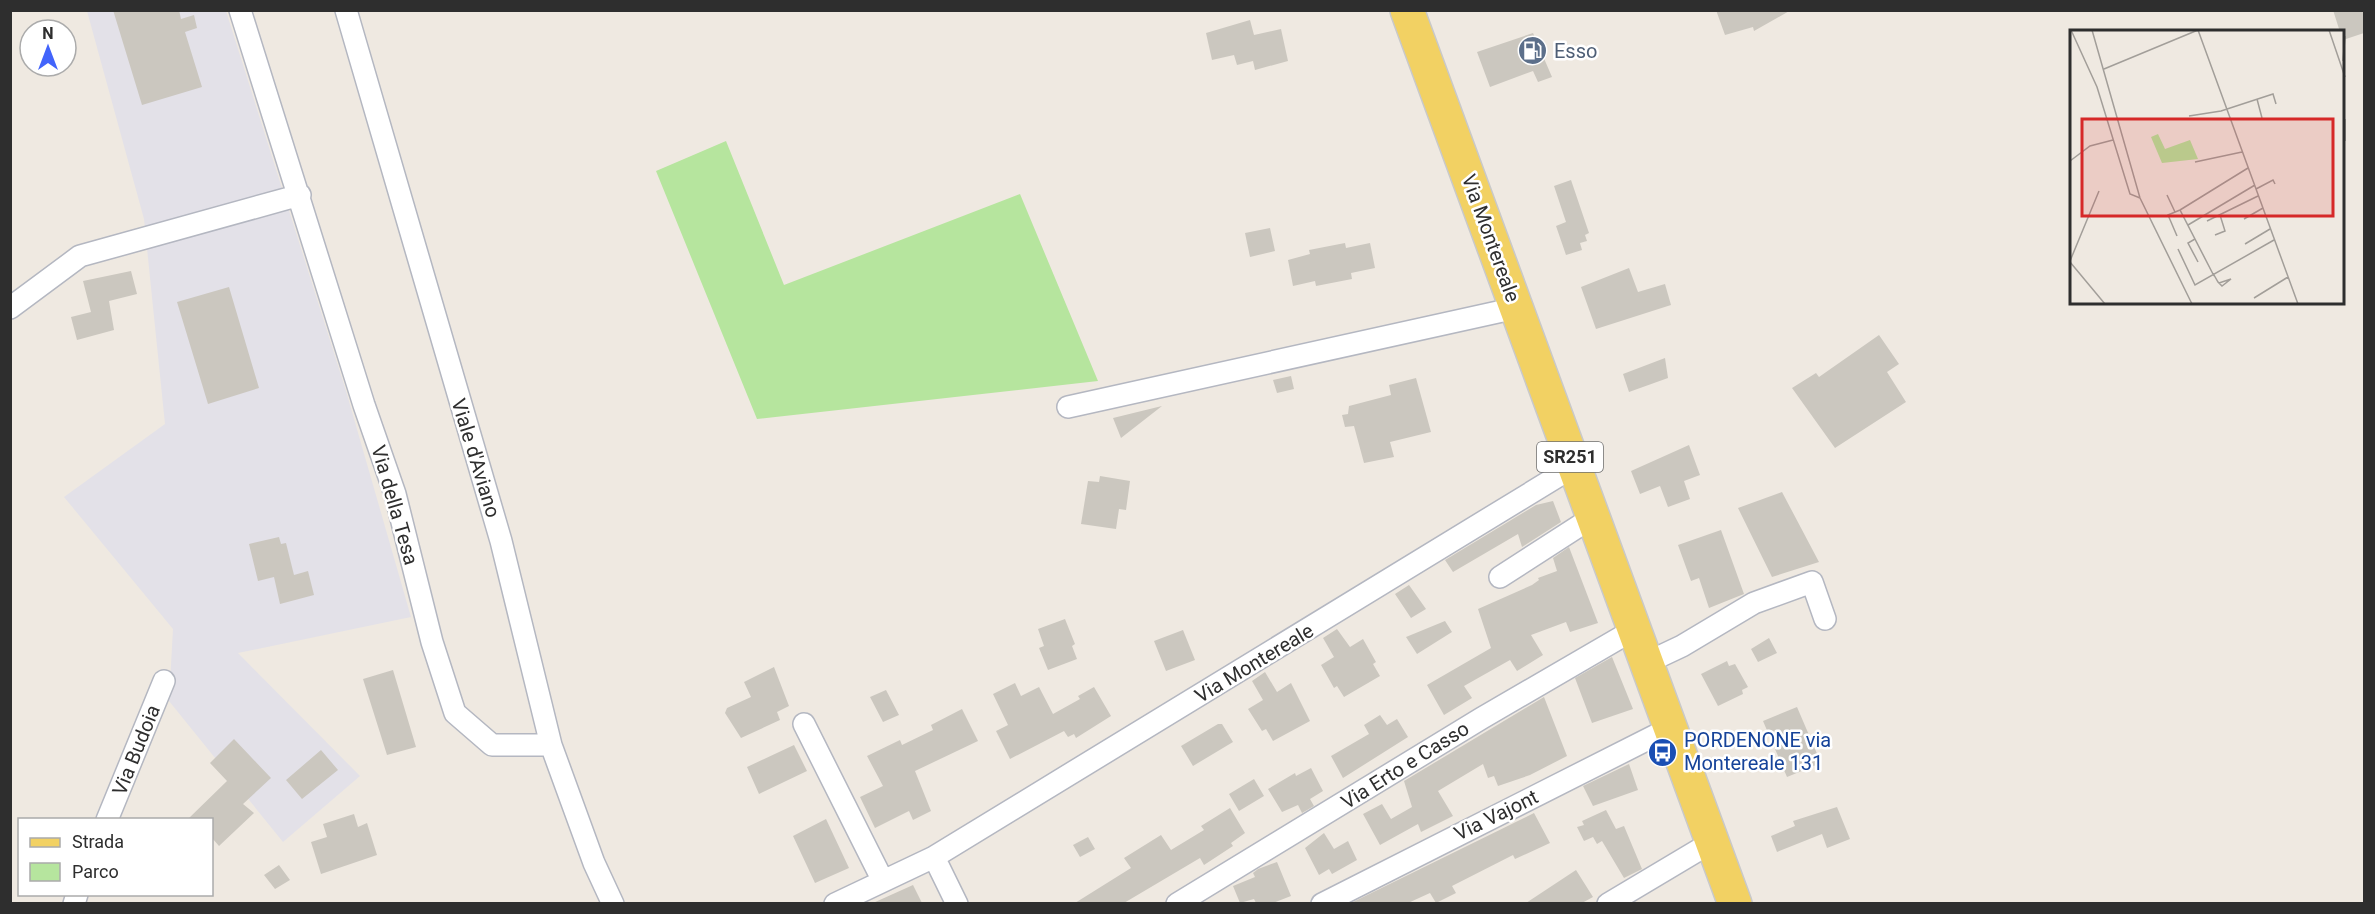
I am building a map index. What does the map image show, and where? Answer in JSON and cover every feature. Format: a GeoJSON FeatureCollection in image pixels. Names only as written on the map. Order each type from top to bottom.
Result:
{"type":"FeatureCollection","features":[{"type":"Feature","properties":{"kind":"main road","name":"Via Montereale"},"geometry":{"type":"LineString","coordinates":[[1407,10],[1735,903]]}},
{"type":"Feature","properties":{"kind":"street","name":"Via della Tesa"},"geometry":{"type":"LineString","coordinates":[[240,10],[300,195],[364,405],[395,494],[432,642],[455,713],[492,745],[551,745]]}},
{"type":"Feature","properties":{"kind":"street","name":"Viale d'Aviano"},"geometry":{"type":"LineString","coordinates":[[346,10],[501,541],[551,745],[594,863],[613,903]]}},
{"type":"Feature","properties":{"kind":"street"},"geometry":{"type":"LineString","coordinates":[[10,308],[80,256],[300,195]]}},
{"type":"Feature","properties":{"kind":"street"},"geometry":{"type":"LineString","coordinates":[[1068,407],[1516,309]]}},
{"type":"Feature","properties":{"kind":"street","name":"Via Montereale"},"geometry":{"type":"LineString","coordinates":[[835,903],[934,857],[1573,467]]}},
{"type":"Feature","properties":{"kind":"street"},"geometry":{"type":"LineString","coordinates":[[1500,577],[1593,518]]}},
{"type":"Feature","properties":{"kind":"street"},"geometry":{"type":"LineString","coordinates":[[1646,663],[1682,646],[1754,603],[1812,582],[1825,619]]}},
{"type":"Feature","properties":{"kind":"street","name":"Via Erto e Casso"},"geometry":{"type":"LineString","coordinates":[[1177,903],[1482,718],[1635,629]]}},
{"type":"Feature","properties":{"kind":"street","name":"Via Budoia"},"geometry":{"type":"LineString","coordinates":[[107,818],[165,681]]}},
{"type":"Feature","properties":{"kind":"street"},"geometry":{"type":"LineString","coordinates":[[804,724],[883,881]]}},
{"type":"Feature","properties":{"kind":"street","name":"Via Vajont"},"geometry":{"type":"LineString","coordinates":[[1322,903],[1670,728]]}},
{"type":"Feature","properties":{"kind":"street"},"geometry":{"type":"LineString","coordinates":[[1608,903],[1712,842]]}},
{"type":"Feature","properties":{"kind":"street"},"geometry":{"type":"LineString","coordinates":[[934,857],[957,903]]}},
{"type":"Feature","properties":{"kind":"shaded area"},"geometry":{"type":"Polygon","coordinates":[[[87,11],[226,11],[346,391],[411,617],[238,653],[360,776],[283,842],[169,701],[173,629],[64,497],[165,424],[144,219],[87,11]]]}},
{"type":"Feature","properties":{"kind":"green space"},"geometry":{"type":"Polygon","coordinates":[[[726,141],[784,285],[1020,194],[1098,381],[757,419],[656,171],[726,141]]]}},
{"type":"Feature","properties":{"kind":"building"},"geometry":{"type":"Polygon","coordinates":[[[113,10],[179,10],[181,19],[194,15],[197,28],[185,32],[202,87],[142,105],[113,10]]]}},
{"type":"Feature","properties":{"kind":"building"},"geometry":{"type":"Polygon","coordinates":[[[1716,10],[1791,10],[1754,31],[1753,27],[1725,35],[1716,10]]]}},
{"type":"Feature","properties":{"kind":"building"},"geometry":{"type":"Polygon","coordinates":[[[2333,10],[2364,10],[2364,33],[2345,39],[2345,30],[2339,30],[2333,10]]]}},
{"type":"Feature","properties":{"kind":"building"},"geometry":{"type":"Polygon","coordinates":[[[1250,20],[1254,35],[1281,29],[1288,61],[1255,70],[1253,61],[1237,65],[1234,55],[1212,60],[1206,33],[1250,20]]]}},
{"type":"Feature","properties":{"kind":"building"},"geometry":{"type":"Polygon","coordinates":[[[1533,33],[1552,77],[1538,82],[1533,71],[1490,87],[1477,52],[1533,33]]]}},
{"type":"Feature","properties":{"kind":"building"},"geometry":{"type":"Polygon","coordinates":[[[1571,180],[1589,233],[1585,235],[1587,241],[1580,243],[1582,250],[1566,255],[1556,226],[1566,222],[1554,186],[1571,180]]]}},
{"type":"Feature","properties":{"kind":"building"},"geometry":{"type":"Polygon","coordinates":[[[1270,228],[1275,251],[1250,257],[1245,233],[1270,228]]]}},
{"type":"Feature","properties":{"kind":"building"},"geometry":{"type":"Polygon","coordinates":[[[1345,243],[1346,248],[1370,243],[1375,268],[1351,273],[1352,279],[1316,286],[1315,281],[1293,286],[1288,260],[1310,254],[1309,250],[1345,243]]]}},
{"type":"Feature","properties":{"kind":"building"},"geometry":{"type":"Polygon","coordinates":[[[1629,268],[1638,292],[1665,284],[1671,305],[1596,329],[1581,287],[1629,268]]]}},
{"type":"Feature","properties":{"kind":"building"},"geometry":{"type":"Polygon","coordinates":[[[131,271],[137,294],[109,301],[114,330],[77,340],[71,317],[91,312],[83,281],[131,271]]]}},
{"type":"Feature","properties":{"kind":"building"},"geometry":{"type":"Polygon","coordinates":[[[229,287],[259,388],[208,404],[177,302],[229,287]]]}},
{"type":"Feature","properties":{"kind":"building"},"geometry":{"type":"Polygon","coordinates":[[[1879,335],[1899,364],[1887,372],[1906,402],[1835,448],[1792,388],[1816,373],[1819,377],[1879,335]]]}},
{"type":"Feature","properties":{"kind":"building"},"geometry":{"type":"Polygon","coordinates":[[[1665,358],[1668,378],[1629,392],[1623,374],[1665,358]]]}},
{"type":"Feature","properties":{"kind":"building"},"geometry":{"type":"Polygon","coordinates":[[[1291,376],[1294,389],[1277,393],[1273,380],[1291,376]]]}},
{"type":"Feature","properties":{"kind":"building"},"geometry":{"type":"Polygon","coordinates":[[[1416,378],[1431,432],[1390,442],[1394,457],[1364,463],[1354,426],[1345,427],[1342,415],[1348,414],[1349,406],[1391,395],[1389,385],[1416,378]]]}},
{"type":"Feature","properties":{"kind":"building"},"geometry":{"type":"Polygon","coordinates":[[[1162,406],[1121,438],[1113,418],[1162,406]]]}},
{"type":"Feature","properties":{"kind":"building"},"geometry":{"type":"Polygon","coordinates":[[[1689,445],[1700,475],[1684,481],[1690,499],[1668,507],[1660,486],[1640,494],[1631,471],[1689,445]]]}},
{"type":"Feature","properties":{"kind":"building"},"geometry":{"type":"Polygon","coordinates":[[[1100,476],[1130,481],[1126,510],[1119,509],[1116,529],[1081,524],[1088,481],[1099,482],[1100,476]]]}},
{"type":"Feature","properties":{"kind":"building"},"geometry":{"type":"Polygon","coordinates":[[[1782,492],[1819,562],[1772,577],[1738,508],[1782,492]]]}},
{"type":"Feature","properties":{"kind":"building"},"geometry":{"type":"Polygon","coordinates":[[[1553,501],[1561,522],[1522,547],[1518,534],[1453,572],[1445,560],[1536,505],[1553,501]]]}},
{"type":"Feature","properties":{"kind":"building"},"geometry":{"type":"Polygon","coordinates":[[[1721,530],[1744,594],[1709,608],[1699,578],[1691,581],[1678,545],[1721,530]]]}},
{"type":"Feature","properties":{"kind":"building"},"geometry":{"type":"Polygon","coordinates":[[[279,537],[281,544],[286,543],[294,575],[308,571],[314,595],[280,604],[274,577],[258,581],[249,544],[279,537]]]}},
{"type":"Feature","properties":{"kind":"building"},"geometry":{"type":"Polygon","coordinates":[[[1569,547],[1598,623],[1570,632],[1566,622],[1531,635],[1543,655],[1517,671],[1510,660],[1464,686],[1472,698],[1444,715],[1427,685],[1491,648],[1478,609],[1532,585],[1539,580],[1538,578],[1557,571],[1553,558],[1569,547]]]}},
{"type":"Feature","properties":{"kind":"building"},"geometry":{"type":"Polygon","coordinates":[[[1409,585],[1426,609],[1411,618],[1395,594],[1409,585]]]}},
{"type":"Feature","properties":{"kind":"building"},"geometry":{"type":"Polygon","coordinates":[[[1065,619],[1075,644],[1072,646],[1077,659],[1048,670],[1039,648],[1044,646],[1038,629],[1065,619]]]}},
{"type":"Feature","properties":{"kind":"building"},"geometry":{"type":"Polygon","coordinates":[[[1445,621],[1452,632],[1417,654],[1406,637],[1445,621]]]}},
{"type":"Feature","properties":{"kind":"building"},"geometry":{"type":"Polygon","coordinates":[[[1337,629],[1350,647],[1363,639],[1376,662],[1373,664],[1380,676],[1344,697],[1337,686],[1334,688],[1321,665],[1334,657],[1323,638],[1337,629]]]}},
{"type":"Feature","properties":{"kind":"building"},"geometry":{"type":"Polygon","coordinates":[[[1183,630],[1195,660],[1166,671],[1154,641],[1183,630]]]}},
{"type":"Feature","properties":{"kind":"building"},"geometry":{"type":"Polygon","coordinates":[[[1769,638],[1777,653],[1758,662],[1751,649],[1769,638]]]}},
{"type":"Feature","properties":{"kind":"building"},"geometry":{"type":"Polygon","coordinates":[[[1612,657],[1633,709],[1592,723],[1575,678],[1612,657]]]}},
{"type":"Feature","properties":{"kind":"building"},"geometry":{"type":"Polygon","coordinates":[[[1727,661],[1729,666],[1735,664],[1748,687],[1742,690],[1743,694],[1718,706],[1701,674],[1727,661]]]}},
{"type":"Feature","properties":{"kind":"building"},"geometry":{"type":"Polygon","coordinates":[[[774,667],[789,706],[777,712],[780,720],[741,738],[725,713],[727,708],[751,697],[744,682],[774,667]]]}},
{"type":"Feature","properties":{"kind":"building"},"geometry":{"type":"Polygon","coordinates":[[[393,670],[416,747],[387,755],[363,679],[393,670]]]}},
{"type":"Feature","properties":{"kind":"building"},"geometry":{"type":"Polygon","coordinates":[[[1265,672],[1277,692],[1291,683],[1310,721],[1273,741],[1266,729],[1262,731],[1248,709],[1263,700],[1252,681],[1265,672]]]}},
{"type":"Feature","properties":{"kind":"building"},"geometry":{"type":"Polygon","coordinates":[[[1015,683],[1021,696],[1039,687],[1053,714],[1080,699],[1078,696],[1094,687],[1111,716],[1076,738],[1074,734],[1068,737],[1064,731],[1010,759],[996,731],[1008,725],[993,694],[1015,683]]]}},
{"type":"Feature","properties":{"kind":"building"},"geometry":{"type":"Polygon","coordinates":[[[886,690],[899,715],[883,722],[870,697],[886,690]]]}},
{"type":"Feature","properties":{"kind":"building"},"geometry":{"type":"Polygon","coordinates":[[[1544,697],[1567,756],[1530,775],[1498,786],[1494,776],[1488,778],[1483,764],[1438,791],[1453,816],[1421,832],[1418,824],[1380,845],[1363,814],[1382,804],[1391,819],[1412,807],[1404,781],[1544,697]]]}},
{"type":"Feature","properties":{"kind":"building"},"geometry":{"type":"Polygon","coordinates":[[[1797,707],[1821,763],[1787,777],[1763,721],[1797,707]]]}},
{"type":"Feature","properties":{"kind":"building"},"geometry":{"type":"Polygon","coordinates":[[[962,709],[978,741],[915,771],[931,811],[913,820],[909,811],[875,828],[860,797],[883,786],[867,756],[900,740],[902,745],[933,730],[931,725],[962,709]]]}},
{"type":"Feature","properties":{"kind":"building"},"geometry":{"type":"Polygon","coordinates":[[[1380,715],[1387,725],[1397,719],[1408,737],[1343,778],[1331,756],[1369,734],[1364,725],[1380,715]]]}},
{"type":"Feature","properties":{"kind":"building"},"geometry":{"type":"Polygon","coordinates":[[[1218,724],[1222,724],[1233,742],[1193,766],[1181,746],[1218,724]]]}},
{"type":"Feature","properties":{"kind":"building"},"geometry":{"type":"Polygon","coordinates":[[[234,739],[271,778],[243,804],[254,813],[219,846],[213,839],[213,818],[189,818],[227,781],[210,763],[234,739]]]}},
{"type":"Feature","properties":{"kind":"building"},"geometry":{"type":"Polygon","coordinates":[[[794,745],[807,771],[759,794],[747,767],[794,745]]]}},
{"type":"Feature","properties":{"kind":"building"},"geometry":{"type":"Polygon","coordinates":[[[321,750],[338,770],[302,799],[286,780],[321,750]]]}},
{"type":"Feature","properties":{"kind":"building"},"geometry":{"type":"Polygon","coordinates":[[[1629,764],[1638,790],[1593,806],[1583,786],[1629,764]]]}},
{"type":"Feature","properties":{"kind":"building"},"geometry":{"type":"Polygon","coordinates":[[[1311,768],[1323,791],[1310,799],[1314,806],[1302,813],[1298,805],[1282,812],[1268,789],[1295,773],[1296,776],[1311,768]]]}},
{"type":"Feature","properties":{"kind":"building"},"geometry":{"type":"Polygon","coordinates":[[[1254,779],[1264,796],[1239,811],[1229,794],[1254,779]]]}},
{"type":"Feature","properties":{"kind":"building"},"geometry":{"type":"Polygon","coordinates":[[[1837,807],[1850,839],[1827,848],[1822,834],[1777,852],[1771,836],[1795,826],[1793,821],[1837,807]]]}},
{"type":"Feature","properties":{"kind":"building"},"geometry":{"type":"Polygon","coordinates":[[[1230,808],[1245,833],[1231,843],[1233,846],[1204,865],[1200,858],[1124,903],[1075,903],[1131,868],[1124,858],[1161,835],[1171,850],[1204,830],[1201,826],[1230,808]]]}},
{"type":"Feature","properties":{"kind":"building"},"geometry":{"type":"Polygon","coordinates":[[[1606,810],[1616,829],[1624,826],[1642,869],[1624,878],[1602,841],[1597,844],[1593,837],[1584,841],[1577,827],[1584,825],[1582,821],[1606,810]]]}},
{"type":"Feature","properties":{"kind":"building"},"geometry":{"type":"Polygon","coordinates":[[[1534,813],[1550,843],[1515,859],[1513,855],[1452,886],[1456,893],[1436,903],[1430,893],[1408,903],[1351,903],[1534,813]]]}},
{"type":"Feature","properties":{"kind":"building"},"geometry":{"type":"Polygon","coordinates":[[[354,814],[358,827],[367,823],[377,855],[321,874],[311,842],[327,837],[323,824],[354,814]]]}},
{"type":"Feature","properties":{"kind":"building"},"geometry":{"type":"Polygon","coordinates":[[[826,819],[849,868],[815,883],[793,836],[826,819]]]}},
{"type":"Feature","properties":{"kind":"building"},"geometry":{"type":"Polygon","coordinates":[[[1324,833],[1334,849],[1348,841],[1357,860],[1332,874],[1329,869],[1319,875],[1305,848],[1324,833]]]}},
{"type":"Feature","properties":{"kind":"building"},"geometry":{"type":"Polygon","coordinates":[[[1088,837],[1095,849],[1080,857],[1073,845],[1088,837]]]}},
{"type":"Feature","properties":{"kind":"building"},"geometry":{"type":"Polygon","coordinates":[[[1277,862],[1291,896],[1273,903],[1256,903],[1254,899],[1240,903],[1233,886],[1255,877],[1253,873],[1258,869],[1277,862]]]}},
{"type":"Feature","properties":{"kind":"building"},"geometry":{"type":"Polygon","coordinates":[[[279,865],[290,880],[275,889],[264,875],[279,865]]]}},
{"type":"Feature","properties":{"kind":"building"},"geometry":{"type":"Polygon","coordinates":[[[1576,870],[1593,897],[1582,903],[1526,903],[1576,870]]]}},
{"type":"Feature","properties":{"kind":"building"},"geometry":{"type":"Polygon","coordinates":[[[913,885],[922,903],[873,903],[913,885]]]}},
{"type":"Feature","properties":{"kind":"place","name":"Esso"},"geometry":{"type":"Point","coordinates":[1533,51]}},
{"type":"Feature","properties":{"kind":"place","name":"PORDENONE via Montereale 131"},"geometry":{"type":"Point","coordinates":[1663,752]}}]}
